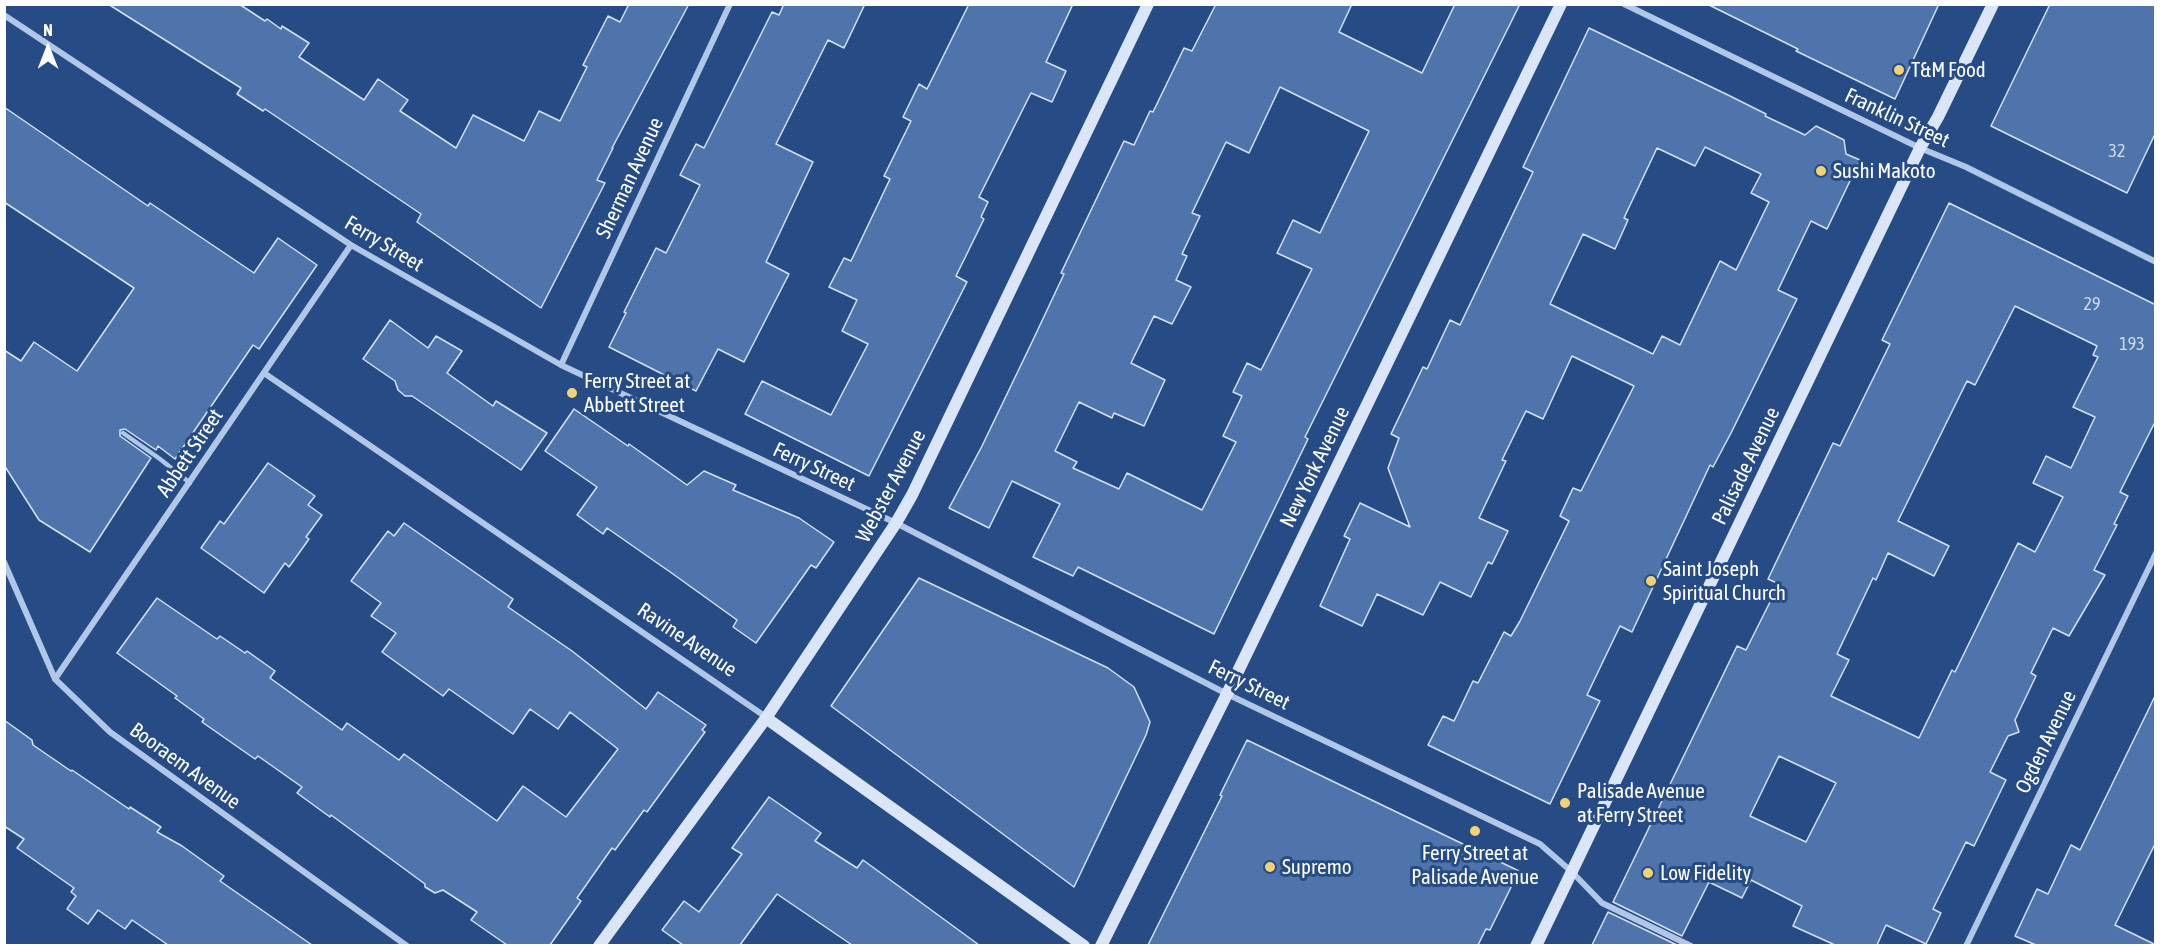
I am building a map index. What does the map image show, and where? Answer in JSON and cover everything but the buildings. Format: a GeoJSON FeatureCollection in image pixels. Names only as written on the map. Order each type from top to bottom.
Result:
{"type":"FeatureCollection","features":[{"type":"Feature","properties":{"kind":"street","name":"Sherman Avenue"},"geometry":{"type":"LineString","coordinates":[[561,365],[730,4]]}},
{"type":"Feature","properties":{"kind":"street","name":"Webster Avenue"},"geometry":{"type":"LineString","coordinates":[[599,945],[766,718],[896,523],[912,495],[1148,4]]}},
{"type":"Feature","properties":{"kind":"street","name":"New York Avenue"},"geometry":{"type":"LineString","coordinates":[[1101,945],[1227,694],[1561,4]]}},
{"type":"Feature","properties":{"kind":"street","name":"Franklin Street"},"geometry":{"type":"LineString","coordinates":[[1624,4],[1920,148],[1966,166],[2156,262]]}},
{"type":"Feature","properties":{"kind":"street","name":"Palisade Avenue"},"geometry":{"type":"LineString","coordinates":[[1536,945],[1920,148],[1938,117],[1993,4]]}},
{"type":"Feature","properties":{"kind":"street","name":"Ferry Street"},"geometry":{"type":"LineString","coordinates":[[4,15],[351,245],[561,365],[896,523],[1227,694],[1540,844],[1602,903],[1691,945]]}},
{"type":"Feature","properties":{"kind":"street","name":"Abbett Street"},"geometry":{"type":"LineString","coordinates":[[55,680],[351,245]]}},
{"type":"Feature","properties":{"kind":"street","name":"Ravine Avenue"},"geometry":{"type":"LineString","coordinates":[[264,373],[766,718],[1084,945]]}},
{"type":"Feature","properties":{"kind":"street","name":"Ogden Avenue"},"geometry":{"type":"LineString","coordinates":[[1966,945],[2156,553]]}},
{"type":"Feature","properties":{"kind":"street","name":"Booraem Avenue"},"geometry":{"type":"LineString","coordinates":[[4,562],[55,680],[110,732],[407,945]]}},
{"type":"Feature","properties":{"kind":"lane"},"geometry":{"type":"LineString","coordinates":[[123,433],[190,483]]}},
{"type":"Feature","properties":{"kind":"place","name":"T&M Food"},"geometry":{"type":"Point","coordinates":[1899,70]}},
{"type":"Feature","properties":{"kind":"place","name":"Sushi Makoto"},"geometry":{"type":"Point","coordinates":[1821,171]}},
{"type":"Feature","properties":{"kind":"place","name":"Ferry Street at Abbett Street"},"geometry":{"type":"Point","coordinates":[572,393]}},
{"type":"Feature","properties":{"kind":"place","name":"Saint Joseph Spiritual Church"},"geometry":{"type":"Point","coordinates":[1651,581]}},
{"type":"Feature","properties":{"kind":"place","name":"Palisade Avenue at Ferry Street"},"geometry":{"type":"Point","coordinates":[1565,803]}},
{"type":"Feature","properties":{"kind":"place","name":"Ferry Street at Palisade Avenue"},"geometry":{"type":"Point","coordinates":[1475,831]}},
{"type":"Feature","properties":{"kind":"place","name":"Supremo"},"geometry":{"type":"Point","coordinates":[1270,867]}},
{"type":"Feature","properties":{"kind":"place","name":"Low Fidelity"},"geometry":{"type":"Point","coordinates":[1648,873]}}]}
